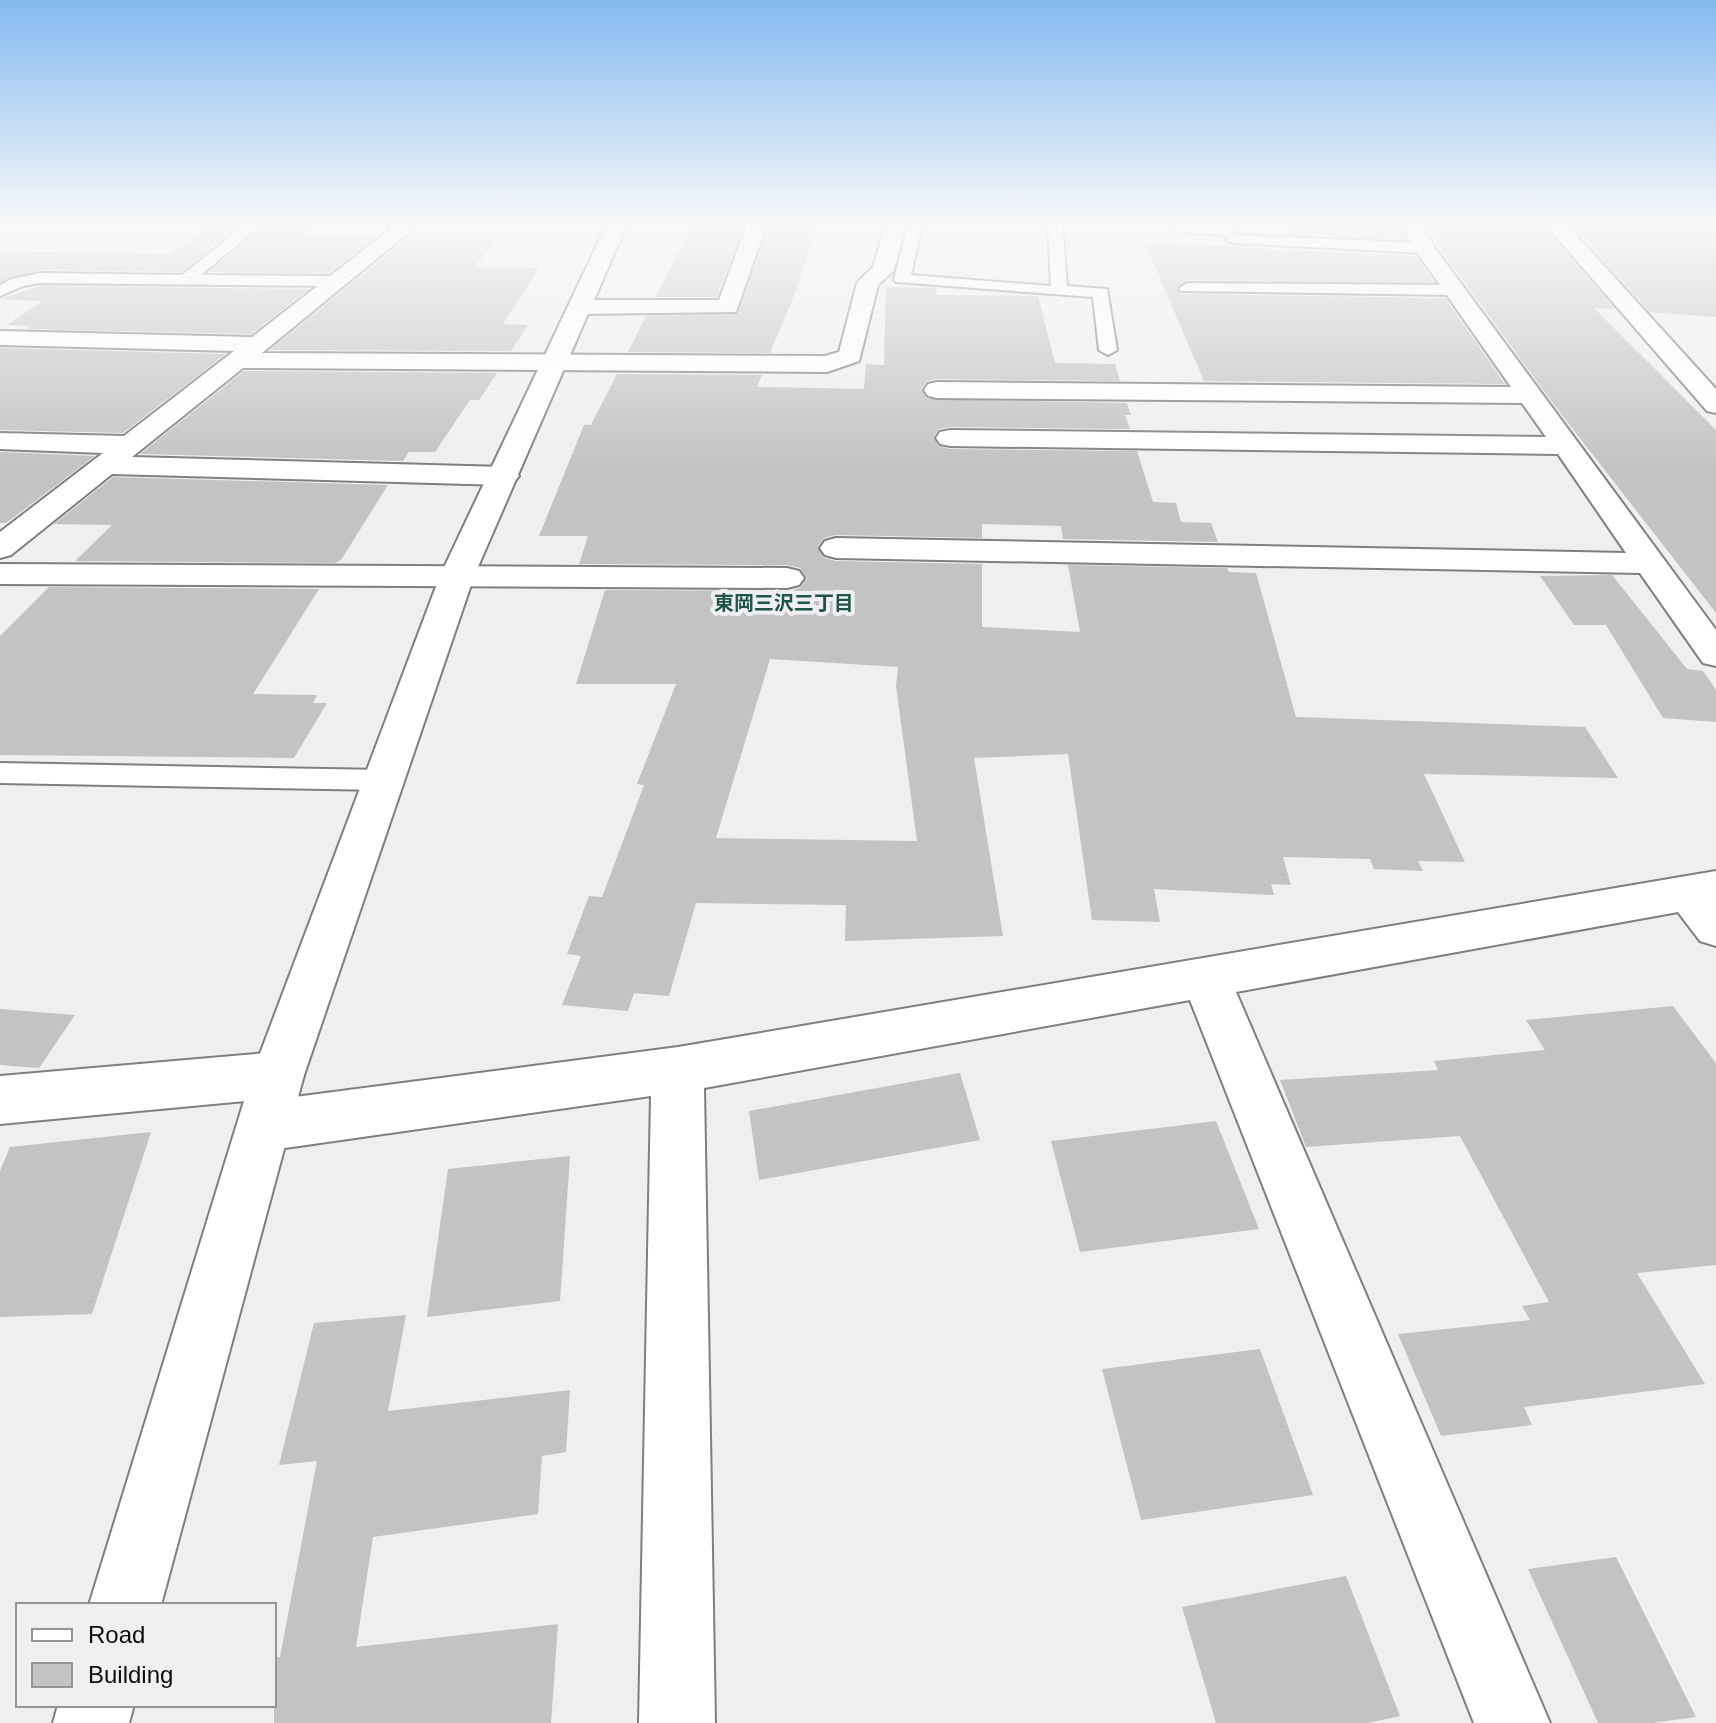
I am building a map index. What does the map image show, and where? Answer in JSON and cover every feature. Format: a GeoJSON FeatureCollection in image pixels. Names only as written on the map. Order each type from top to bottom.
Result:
{"type":"FeatureCollection","features":[{"type":"Feature","properties":{"kind":"street"},"geometry":{"type":"LineString","coordinates":[[0,548],[307,304]]}},
{"type":"Feature","properties":{"kind":"street"},"geometry":{"type":"LineString","coordinates":[[126,1603],[278,1075],[457,576],[555,364],[582,307],[728,307],[729,304]]}},
{"type":"Feature","properties":{"kind":"street"},"geometry":{"type":"LineString","coordinates":[[0,338],[555,364],[827,364],[850,356],[863,304]]}},
{"type":"Feature","properties":{"kind":"street"},"geometry":{"type":"LineString","coordinates":[[1464,304],[1716,655]]}},
{"type":"Feature","properties":{"kind":"street"},"geometry":{"type":"LineString","coordinates":[[1625,304],[1716,405]]}},
{"type":"Feature","properties":{"kind":"street"},"geometry":{"type":"LineString","coordinates":[[1683,370],[1716,372]]}},
{"type":"Feature","properties":{"kind":"street"},"geometry":{"type":"LineString","coordinates":[[937,390],[1530,395]]}},
{"type":"Feature","properties":{"kind":"street"},"geometry":{"type":"LineString","coordinates":[[950,438],[1565,446]]}},
{"type":"Feature","properties":{"kind":"street"},"geometry":{"type":"LineString","coordinates":[[0,441],[131,445]]}},
{"type":"Feature","properties":{"kind":"street"},"geometry":{"type":"LineString","coordinates":[[104,465],[504,476]]}},
{"type":"Feature","properties":{"kind":"street"},"geometry":{"type":"LineString","coordinates":[[836,548],[1648,563]]}},
{"type":"Feature","properties":{"kind":"street"},"geometry":{"type":"LineString","coordinates":[[0,574],[787,578]]}},
{"type":"Feature","properties":{"kind":"street"},"geometry":{"type":"LineString","coordinates":[[264,1126],[678,1070],[1205,977],[1706,902]]}},
{"type":"Feature","properties":{"kind":"street"},"geometry":{"type":"LineString","coordinates":[[1205,977],[1512,1723]]}},
{"type":"Feature","properties":{"kind":"street"},"geometry":{"type":"LineString","coordinates":[[677,1723],[678,1070]]}},
{"type":"Feature","properties":{"kind":"street"},"geometry":{"type":"LineString","coordinates":[[0,1100],[278,1075]]}},
{"type":"Feature","properties":{"kind":"lane"},"geometry":{"type":"LineString","coordinates":[[1102,304],[1108,350]]}},
{"type":"Feature","properties":{"kind":"lane"},"geometry":{"type":"LineString","coordinates":[[0,773],[384,780]]}},
{"type":"Feature","properties":{"kind":"building"},"geometry":{"type":"Polygon","coordinates":[[[37,304],[289,304],[251,334],[27,329],[32,326],[7,325],[37,304]]]}},
{"type":"Feature","properties":{"kind":"building"},"geometry":{"type":"Polygon","coordinates":[[[326,304],[516,304],[503,324],[528,325],[511,351],[270,350],[326,304]]]}},
{"type":"Feature","properties":{"kind":"building"},"geometry":{"type":"Polygon","coordinates":[[[741,304],[791,304],[770,353],[628,352],[646,316],[738,314],[741,304]]]}},
{"type":"Feature","properties":{"kind":"building"},"geometry":{"type":"Polygon","coordinates":[[[886,304],[1040,304],[1055,363],[1115,364],[1120,381],[937,379],[927,381],[922,388],[927,399],[1127,403],[1131,415],[1125,415],[1130,429],[949,427],[939,429],[934,436],[938,446],[950,449],[1137,451],[1153,502],[1176,503],[1181,522],[1211,523],[1218,542],[1063,539],[1061,526],[982,524],[982,538],[835,535],[824,538],[818,546],[824,558],[836,561],[982,564],[982,627],[1080,632],[1068,565],[1227,568],[1229,572],[1256,573],[1296,717],[1585,727],[1618,778],[1424,774],[1465,862],[1418,861],[1423,871],[1374,869],[1370,859],[1283,857],[1291,885],[1271,884],[1274,895],[1154,889],[1160,922],[1092,920],[1068,754],[974,758],[1003,936],[845,941],[846,905],[696,903],[669,996],[634,993],[628,1011],[562,1005],[581,956],[567,954],[589,896],[602,897],[644,785],[637,784],[676,684],[576,684],[605,590],[787,591],[800,588],[807,578],[800,568],[787,565],[579,564],[588,536],[539,536],[584,425],[591,425],[617,374],[762,375],[757,387],[864,389],[866,364],[884,365],[886,304]],[[770,659],[716,838],[917,841],[896,686],[898,667],[770,659]]]}},
{"type":"Feature","properties":{"kind":"building"},"geometry":{"type":"Polygon","coordinates":[[[1171,304],[1449,304],[1505,384],[1204,381],[1171,304]]]}},
{"type":"Feature","properties":{"kind":"building"},"geometry":{"type":"Polygon","coordinates":[[[1481,304],[1611,304],[1615,309],[1594,308],[1716,430],[1716,613],[1558,410],[1481,304]]]}},
{"type":"Feature","properties":{"kind":"building"},"geometry":{"type":"Polygon","coordinates":[[[1643,304],[1716,304],[1716,317],[1650,312],[1643,304]]]}},
{"type":"Feature","properties":{"kind":"building"},"geometry":{"type":"Polygon","coordinates":[[[0,348],[226,354],[123,433],[0,430],[0,348]]]}},
{"type":"Feature","properties":{"kind":"building"},"geometry":{"type":"Polygon","coordinates":[[[244,371],[497,373],[479,400],[470,400],[435,452],[409,452],[403,461],[140,454],[244,371]]]}},
{"type":"Feature","properties":{"kind":"building"},"geometry":{"type":"Polygon","coordinates":[[[0,452],[95,456],[6,523],[0,523],[0,452]]]}},
{"type":"Feature","properties":{"kind":"building"},"geometry":{"type":"Polygon","coordinates":[[[113,477],[388,485],[341,560],[335,563],[75,561],[112,525],[54,524],[113,477]]]}},
{"type":"Feature","properties":{"kind":"building"},"geometry":{"type":"Polygon","coordinates":[[[1612,575],[1687,669],[1703,671],[1716,690],[1716,722],[1663,718],[1606,625],[1574,625],[1540,576],[1612,575]]]}},
{"type":"Feature","properties":{"kind":"building"},"geometry":{"type":"Polygon","coordinates":[[[49,587],[319,589],[253,694],[317,695],[313,703],[327,703],[294,758],[0,755],[0,636],[49,587]]]}},
{"type":"Feature","properties":{"kind":"building"},"geometry":{"type":"Polygon","coordinates":[[[1673,1006],[1716,1063],[1716,1265],[1637,1273],[1705,1384],[1524,1407],[1532,1425],[1441,1436],[1398,1334],[1530,1320],[1522,1306],[1549,1302],[1460,1136],[1306,1147],[1280,1080],[1438,1070],[1434,1061],[1545,1050],[1526,1020],[1673,1006]]]}},
{"type":"Feature","properties":{"kind":"building"},"geometry":{"type":"Polygon","coordinates":[[[0,1009],[75,1015],[39,1068],[0,1065],[0,1009]]]}},
{"type":"Feature","properties":{"kind":"building"},"geometry":{"type":"Polygon","coordinates":[[[960,1073],[980,1140],[759,1180],[749,1111],[960,1073]]]}},
{"type":"Feature","properties":{"kind":"building"},"geometry":{"type":"Polygon","coordinates":[[[1216,1121],[1259,1229],[1080,1252],[1051,1141],[1216,1121]]]}},
{"type":"Feature","properties":{"kind":"building"},"geometry":{"type":"Polygon","coordinates":[[[151,1132],[92,1314],[0,1317],[0,1171],[10,1147],[151,1132]]]}},
{"type":"Feature","properties":{"kind":"building"},"geometry":{"type":"Polygon","coordinates":[[[570,1156],[560,1301],[427,1317],[448,1169],[570,1156]]]}},
{"type":"Feature","properties":{"kind":"building"},"geometry":{"type":"Polygon","coordinates":[[[406,1315],[388,1411],[570,1390],[566,1452],[542,1456],[538,1514],[373,1537],[356,1647],[558,1624],[551,1723],[274,1723],[276,1658],[280,1657],[317,1461],[279,1465],[314,1323],[406,1315]]]}},
{"type":"Feature","properties":{"kind":"building"},"geometry":{"type":"Polygon","coordinates":[[[1260,1349],[1313,1495],[1141,1520],[1102,1369],[1260,1349]]]}},
{"type":"Feature","properties":{"kind":"building"},"geometry":{"type":"Polygon","coordinates":[[[1616,1557],[1696,1717],[1652,1723],[1598,1723],[1528,1569],[1616,1557]]]}},
{"type":"Feature","properties":{"kind":"building"},"geometry":{"type":"Polygon","coordinates":[[[1346,1576],[1400,1716],[1368,1723],[1216,1723],[1182,1607],[1346,1576]]]}},
{"type":"Feature","properties":{"kind":"district","name":"東岡三沢三丁目"},"geometry":{"type":"Point","coordinates":[784,603]}}]}
